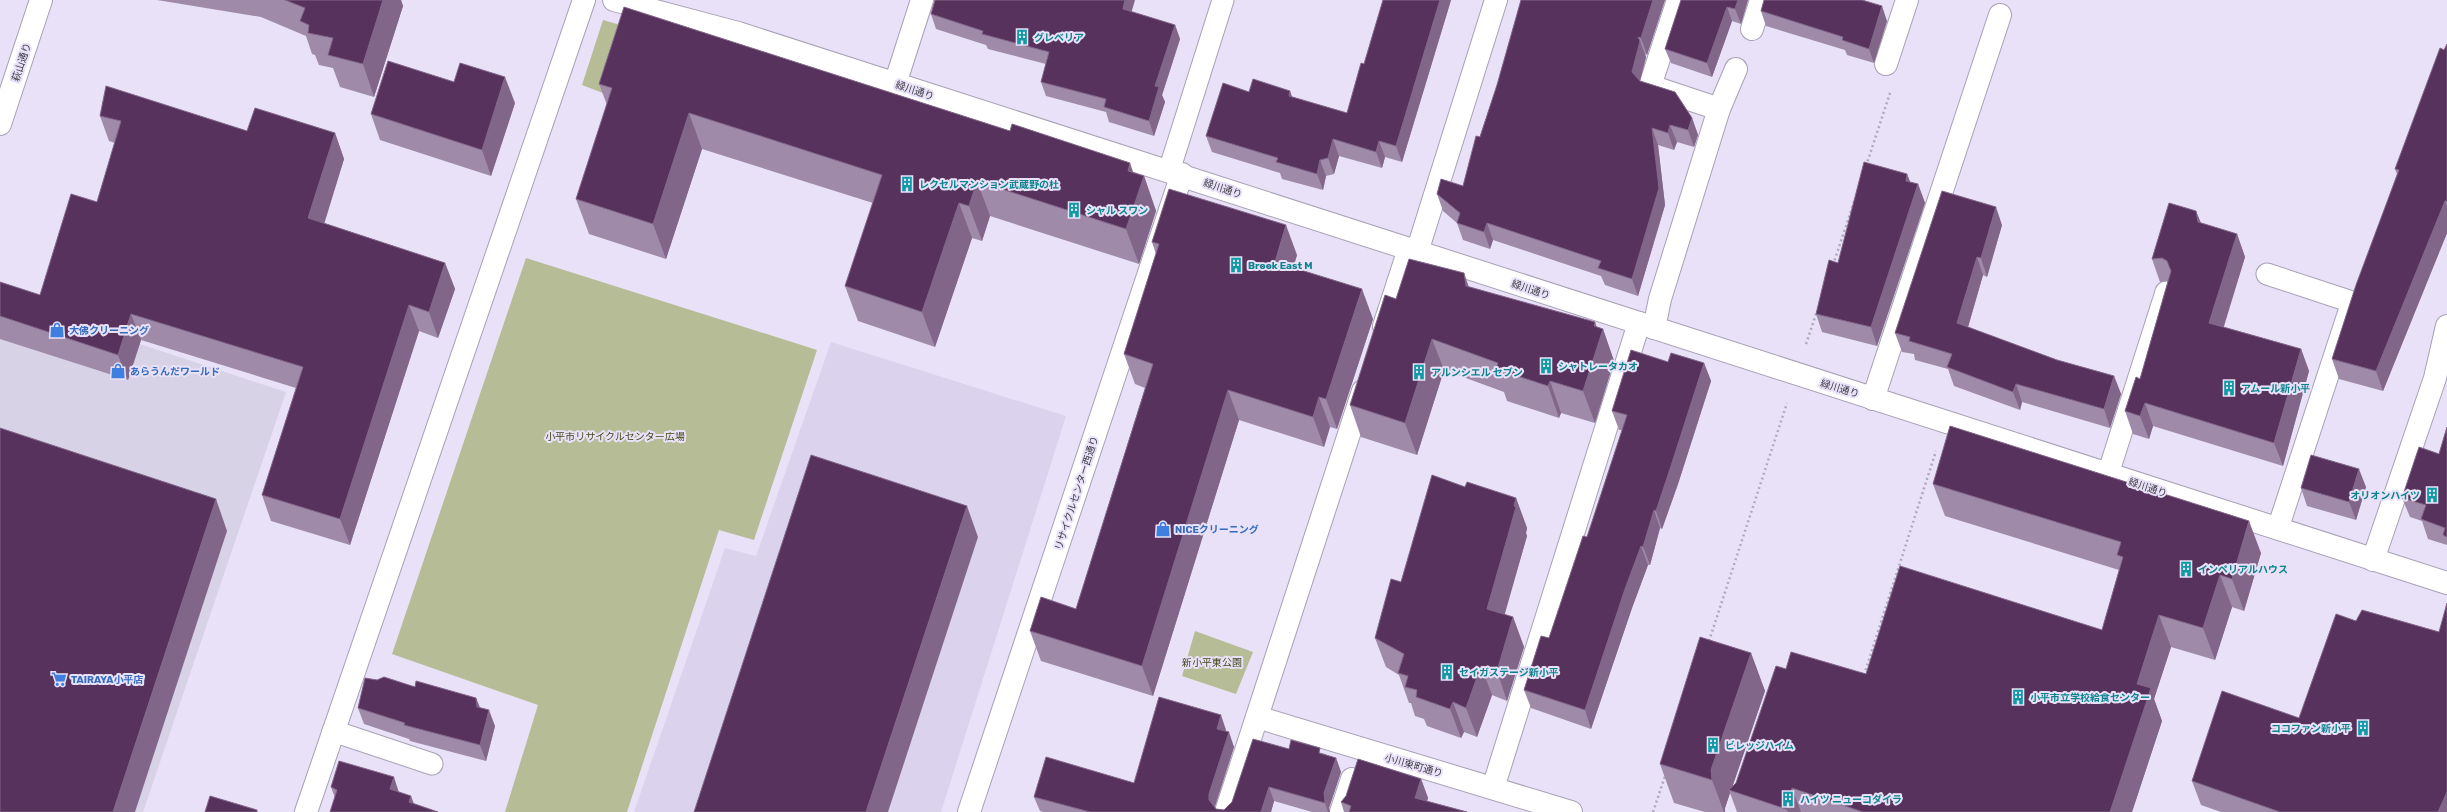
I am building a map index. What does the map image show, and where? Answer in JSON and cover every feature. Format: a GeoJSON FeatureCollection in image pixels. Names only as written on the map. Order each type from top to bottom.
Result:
{"type":"FeatureCollection","features":[{"type":"Feature","properties":{"kind":"street","name":"萩山通り"},"geometry":{"type":"LineString","coordinates":[[0,124],[41,0]]}},
{"type":"Feature","properties":{"kind":"street"},"geometry":{"type":"LineString","coordinates":[[306,812],[584,0]]}},
{"type":"Feature","properties":{"kind":"street","name":"緑川通り"},"geometry":{"type":"LineString","coordinates":[[614,0],[738,33],[1176,172],[1413,251],[1796,375],[2447,583]]}},
{"type":"Feature","properties":{"kind":"street"},"geometry":{"type":"LineString","coordinates":[[895,84],[922,0]]}},
{"type":"Feature","properties":{"kind":"street"},"geometry":{"type":"LineString","coordinates":[[1379,342],[1413,251],[1496,0]]}},
{"type":"Feature","properties":{"kind":"street"},"geometry":{"type":"LineString","coordinates":[[1678,0],[1650,86],[1719,109]]}},
{"type":"Feature","properties":{"kind":"street"},"geometry":{"type":"LineString","coordinates":[[1752,29],[1761,0]]}},
{"type":"Feature","properties":{"kind":"street"},"geometry":{"type":"LineString","coordinates":[[1886,64],[1907,0]]}},
{"type":"Feature","properties":{"kind":"street"},"geometry":{"type":"LineString","coordinates":[[1873,399],[2000,15]]}},
{"type":"Feature","properties":{"kind":"street"},"geometry":{"type":"LineString","coordinates":[[1493,788],[1646,326],[1660,299],[1719,109],[1736,69]]}},
{"type":"Feature","properties":{"kind":"street","name":"リサイクルセンター西通り"},"geometry":{"type":"LineString","coordinates":[[969,812],[1176,172]]}},
{"type":"Feature","properties":{"kind":"street"},"geometry":{"type":"LineString","coordinates":[[2373,560],[2435,378],[2447,326]]}},
{"type":"Feature","properties":{"kind":"street"},"geometry":{"type":"LineString","coordinates":[[1226,812],[1369,372]]}},
{"type":"Feature","properties":{"kind":"street","name":"小川東町通り"},"geometry":{"type":"LineString","coordinates":[[1257,717],[1571,812]]}},
{"type":"Feature","properties":{"kind":"street"},"geometry":{"type":"LineString","coordinates":[[1341,812],[1362,750]]}},
{"type":"Feature","properties":{"kind":"lane"},"geometry":{"type":"LineString","coordinates":[[1176,172],[1223,0]]}},
{"type":"Feature","properties":{"kind":"lane"},"geometry":{"type":"LineString","coordinates":[[2267,274],[2352,302],[2278,528]]}},
{"type":"Feature","properties":{"kind":"lane"},"geometry":{"type":"LineString","coordinates":[[2108,474],[2166,292]]}},
{"type":"Feature","properties":{"kind":"lane"},"geometry":{"type":"LineString","coordinates":[[333,732],[432,764]]}},
{"type":"Feature","properties":{"kind":"path"},"geometry":{"type":"LineString","coordinates":[[1863,174],[1891,91]]}},
{"type":"Feature","properties":{"kind":"path"},"geometry":{"type":"LineString","coordinates":[[1830,272],[1856,197]]}},
{"type":"Feature","properties":{"kind":"path"},"geometry":{"type":"LineString","coordinates":[[1708,646],[1818,310]]}},
{"type":"Feature","properties":{"kind":"path"},"geometry":{"type":"LineString","coordinates":[[1863,677],[1938,444]]}},
{"type":"Feature","properties":{"kind":"path"},"geometry":{"type":"LineString","coordinates":[[1653,812],[1668,767]]}},
{"type":"Feature","properties":{"kind":"shaded area"},"geometry":{"type":"Polygon","coordinates":[[[0,298],[286,392],[143,812],[0,812],[0,298]]]}},
{"type":"Feature","properties":{"kind":"shaded area"},"geometry":{"type":"Polygon","coordinates":[[[831,342],[1066,416],[941,812],[634,812],[725,548],[756,556],[831,342]]]}},
{"type":"Feature","properties":{"kind":"green space"},"geometry":{"type":"Polygon","coordinates":[[[603,20],[638,30],[616,98],[582,85],[603,20]]]}},
{"type":"Feature","properties":{"kind":"green space","name":"小平市リサイクルセンター広場"},"geometry":{"type":"Polygon","coordinates":[[[526,258],[817,350],[754,540],[719,530],[627,812],[505,812],[538,705],[392,654],[526,258]]]}},
{"type":"Feature","properties":{"kind":"green space","name":"新小平東公園"},"geometry":{"type":"Polygon","coordinates":[[[1195,631],[1253,652],[1236,694],[1182,676],[1195,631]]]}},
{"type":"Feature","properties":{"kind":"building"},"geometry":{"type":"Polygon","coordinates":[[[285,0],[383,0],[363,64],[328,55],[333,38],[308,33],[309,25],[300,21],[305,8],[285,0]]]}},
{"type":"Feature","properties":{"kind":"building"},"geometry":{"type":"Polygon","coordinates":[[[935,0],[1125,0],[1123,9],[1175,25],[1155,86],[1159,87],[1149,121],[1104,107],[1106,99],[1041,82],[1049,52],[982,34],[983,31],[931,14],[935,0]]]}},
{"type":"Feature","properties":{"kind":"building"},"geometry":{"type":"Polygon","coordinates":[[[1383,0],[1440,0],[1396,146],[1379,141],[1376,152],[1333,139],[1328,158],[1320,160],[1317,174],[1276,162],[1278,158],[1206,136],[1223,83],[1249,92],[1253,79],[1290,91],[1289,96],[1347,113],[1361,63],[1364,64],[1383,0]]]}},
{"type":"Feature","properties":{"kind":"building"},"geometry":{"type":"Polygon","coordinates":[[[1521,0],[1653,0],[1641,38],[1638,37],[1640,41],[1632,72],[1640,81],[1675,92],[1692,118],[1688,130],[1670,125],[1668,133],[1652,128],[1659,188],[1632,279],[1598,268],[1601,261],[1487,223],[1484,232],[1457,223],[1460,213],[1437,194],[1441,179],[1463,186],[1476,136],[1480,137],[1497,85],[1521,0]]]}},
{"type":"Feature","properties":{"kind":"building"},"geometry":{"type":"Polygon","coordinates":[[[1681,0],[1738,0],[1735,9],[1727,7],[1707,63],[1665,49],[1681,0]]]}},
{"type":"Feature","properties":{"kind":"building"},"geometry":{"type":"Polygon","coordinates":[[[1764,0],[1862,0],[1882,6],[1869,49],[1842,40],[1843,37],[1761,11],[1764,0]]]}},
{"type":"Feature","properties":{"kind":"building"},"geometry":{"type":"Polygon","coordinates":[[[624,7],[1010,131],[1012,124],[1130,163],[1128,171],[1144,176],[1126,229],[977,181],[969,206],[959,203],[922,312],[845,286],[882,175],[689,113],[653,224],[576,199],[612,88],[599,84],[624,7]]]}},
{"type":"Feature","properties":{"kind":"building"},"geometry":{"type":"Polygon","coordinates":[[[2447,44],[2447,201],[2445,201],[2376,371],[2332,359],[2356,285],[2399,170],[2395,169],[2440,48],[2444,50],[2447,44]]]}},
{"type":"Feature","properties":{"kind":"building"},"geometry":{"type":"Polygon","coordinates":[[[388,61],[454,82],[460,63],[505,77],[482,150],[371,114],[388,61]]]}},
{"type":"Feature","properties":{"kind":"building"},"geometry":{"type":"Polygon","coordinates":[[[106,86],[247,131],[255,108],[335,133],[308,218],[445,263],[429,312],[409,305],[340,519],[262,495],[303,367],[131,314],[118,355],[0,316],[0,282],[40,295],[71,194],[97,202],[121,121],[100,116],[106,86]]]}},
{"type":"Feature","properties":{"kind":"building"},"geometry":{"type":"Polygon","coordinates":[[[1864,162],[1907,174],[1906,181],[1918,184],[1871,327],[1816,314],[1829,260],[1838,263],[1864,162]]]}},
{"type":"Feature","properties":{"kind":"building"},"geometry":{"type":"Polygon","coordinates":[[[1169,189],[1286,225],[1275,262],[1362,289],[1326,399],[1319,397],[1313,417],[1228,390],[1142,666],[1030,631],[1041,597],[1076,609],[1153,364],[1124,354],[1159,244],[1152,242],[1169,189]]]}},
{"type":"Feature","properties":{"kind":"building"},"geometry":{"type":"Polygon","coordinates":[[[1942,191],[1996,207],[1981,258],[1977,257],[1957,323],[2057,360],[2114,376],[2104,409],[2016,384],[2013,392],[1947,367],[1952,354],[1909,341],[1910,337],[1895,333],[1942,191]]]}},
{"type":"Feature","properties":{"kind":"building"},"geometry":{"type":"Polygon","coordinates":[[[2169,203],[2196,211],[2198,222],[2237,234],[2209,323],[2301,349],[2274,443],[2145,403],[2140,416],[2125,411],[2136,377],[2140,379],[2171,271],[2167,261],[2162,258],[2152,259],[2169,203]]]}},
{"type":"Feature","properties":{"kind":"building"},"geometry":{"type":"Polygon","coordinates":[[[1409,259],[1464,273],[1466,286],[1595,322],[1594,326],[1603,329],[1583,391],[1550,381],[1548,386],[1496,369],[1498,363],[1432,339],[1405,423],[1350,405],[1385,295],[1396,299],[1409,259]]]}},
{"type":"Feature","properties":{"kind":"building"},"geometry":{"type":"Polygon","coordinates":[[[1631,350],[1668,362],[1671,353],[1704,363],[1656,511],[1654,510],[1643,547],[1641,546],[1625,589],[1585,710],[1524,690],[1541,636],[1549,638],[1583,536],[1587,537],[1627,415],[1612,411],[1631,350]]]}},
{"type":"Feature","properties":{"kind":"building"},"geometry":{"type":"Polygon","coordinates":[[[1950,426],[2249,521],[2232,579],[2220,575],[2203,628],[2159,615],[2137,684],[2151,688],[2110,812],[1863,812],[1792,788],[1786,809],[1729,790],[1736,783],[1776,666],[1786,669],[1791,652],[1866,674],[1900,566],[2102,630],[2123,557],[2117,555],[2121,542],[1933,484],[1950,426]]]}},
{"type":"Feature","properties":{"kind":"building"},"geometry":{"type":"Polygon","coordinates":[[[2447,427],[2447,537],[2443,535],[2445,528],[2421,519],[2426,505],[2402,498],[2419,447],[2439,454],[2447,427]]]}},
{"type":"Feature","properties":{"kind":"building"},"geometry":{"type":"Polygon","coordinates":[[[0,428],[216,499],[113,812],[0,812],[0,428]]]}},
{"type":"Feature","properties":{"kind":"building"},"geometry":{"type":"Polygon","coordinates":[[[811,455],[967,506],[866,812],[694,812],[811,455]]]}},
{"type":"Feature","properties":{"kind":"building"},"geometry":{"type":"Polygon","coordinates":[[[2311,455],[2359,469],[2349,502],[2301,488],[2311,455]]]}},
{"type":"Feature","properties":{"kind":"building"},"geometry":{"type":"Polygon","coordinates":[[[1432,475],[1465,487],[1467,482],[1516,498],[1514,506],[1516,507],[1487,609],[1513,617],[1497,671],[1481,666],[1466,708],[1453,702],[1450,709],[1416,697],[1417,690],[1405,687],[1408,676],[1398,673],[1404,654],[1375,638],[1391,579],[1401,582],[1432,475]]]}},
{"type":"Feature","properties":{"kind":"building","name":"ココファン新小平"},"geometry":{"type":"Polygon","coordinates":[[[2447,603],[2447,792],[2438,812],[2280,812],[2192,781],[2222,691],[2299,718],[2336,614],[2356,621],[2362,610],[2439,632],[2447,603]]]}},
{"type":"Feature","properties":{"kind":"building"},"geometry":{"type":"Polygon","coordinates":[[[1700,637],[1751,653],[1711,770],[1712,780],[1660,764],[1700,637]]]}},
{"type":"Feature","properties":{"kind":"building"},"geometry":{"type":"Polygon","coordinates":[[[384,677],[415,687],[416,681],[476,698],[477,707],[489,710],[480,745],[404,725],[405,723],[358,708],[365,678],[377,680],[384,677]]]}},
{"type":"Feature","properties":{"kind":"building"},"geometry":{"type":"Polygon","coordinates":[[[1159,697],[1221,715],[1217,729],[1229,732],[1209,794],[1209,800],[1216,809],[1224,810],[1232,802],[1253,739],[1289,749],[1291,740],[1320,748],[1319,753],[1336,758],[1324,793],[1325,803],[1269,787],[1261,812],[1090,812],[1034,797],[1046,757],[1134,783],[1159,697]]]}},
{"type":"Feature","properties":{"kind":"building"},"geometry":{"type":"Polygon","coordinates":[[[1358,759],[1421,779],[1415,798],[1467,812],[1349,812],[1351,806],[1341,802],[1346,796],[1358,759]]]}},
{"type":"Feature","properties":{"kind":"building"},"geometry":{"type":"Polygon","coordinates":[[[339,761],[394,777],[390,789],[411,796],[409,802],[438,812],[330,812],[337,790],[331,787],[339,761]]]}},
{"type":"Feature","properties":{"kind":"building"},"geometry":{"type":"Polygon","coordinates":[[[210,796],[257,810],[257,812],[205,812],[210,796]]]}},
{"type":"Feature","properties":{"kind":"place","name":"グレベリア"},"geometry":{"type":"Point","coordinates":[1022,37]}},
{"type":"Feature","properties":{"kind":"place","name":"レクセルマンション武蔵野の杜"},"geometry":{"type":"Point","coordinates":[907,184]}},
{"type":"Feature","properties":{"kind":"place","name":"シャル スワン"},"geometry":{"type":"Point","coordinates":[1074,210]}},
{"type":"Feature","properties":{"kind":"place","name":"Brook East M"},"geometry":{"type":"Point","coordinates":[1236,265]}},
{"type":"Feature","properties":{"kind":"place","name":"大佛クリーニング"},"geometry":{"type":"Point","coordinates":[57,330]}},
{"type":"Feature","properties":{"kind":"place","name":"シャトレータカオ"},"geometry":{"type":"Point","coordinates":[1546,366]}},
{"type":"Feature","properties":{"kind":"place","name":"あらうんだワールド"},"geometry":{"type":"Point","coordinates":[118,371]}},
{"type":"Feature","properties":{"kind":"place","name":"アルンシエル セブン"},"geometry":{"type":"Point","coordinates":[1419,372]}},
{"type":"Feature","properties":{"kind":"place","name":"アムール新小平"},"geometry":{"type":"Point","coordinates":[2229,388]}},
{"type":"Feature","properties":{"kind":"place","name":"オリオンハイツ"},"geometry":{"type":"Point","coordinates":[2432,495]}},
{"type":"Feature","properties":{"kind":"place","name":"NICEクリーニング"},"geometry":{"type":"Point","coordinates":[1163,529]}},
{"type":"Feature","properties":{"kind":"place","name":"インペリアルハウス"},"geometry":{"type":"Point","coordinates":[2186,569]}},
{"type":"Feature","properties":{"kind":"place","name":"セイガステージ新小平"},"geometry":{"type":"Point","coordinates":[1447,672]}},
{"type":"Feature","properties":{"kind":"place","name":"TAIRAYA小平店"},"geometry":{"type":"Point","coordinates":[59,679]}},
{"type":"Feature","properties":{"kind":"place","name":"小平市立学校給食センター"},"geometry":{"type":"Point","coordinates":[2018,697]}},
{"type":"Feature","properties":{"kind":"place","name":"ココファン新小平"},"geometry":{"type":"Point","coordinates":[2363,728]}},
{"type":"Feature","properties":{"kind":"place","name":"ビレッジハイム"},"geometry":{"type":"Point","coordinates":[1713,745]}},
{"type":"Feature","properties":{"kind":"place","name":"ハイツ ニューコダイラ"},"geometry":{"type":"Point","coordinates":[1788,799]}}]}
